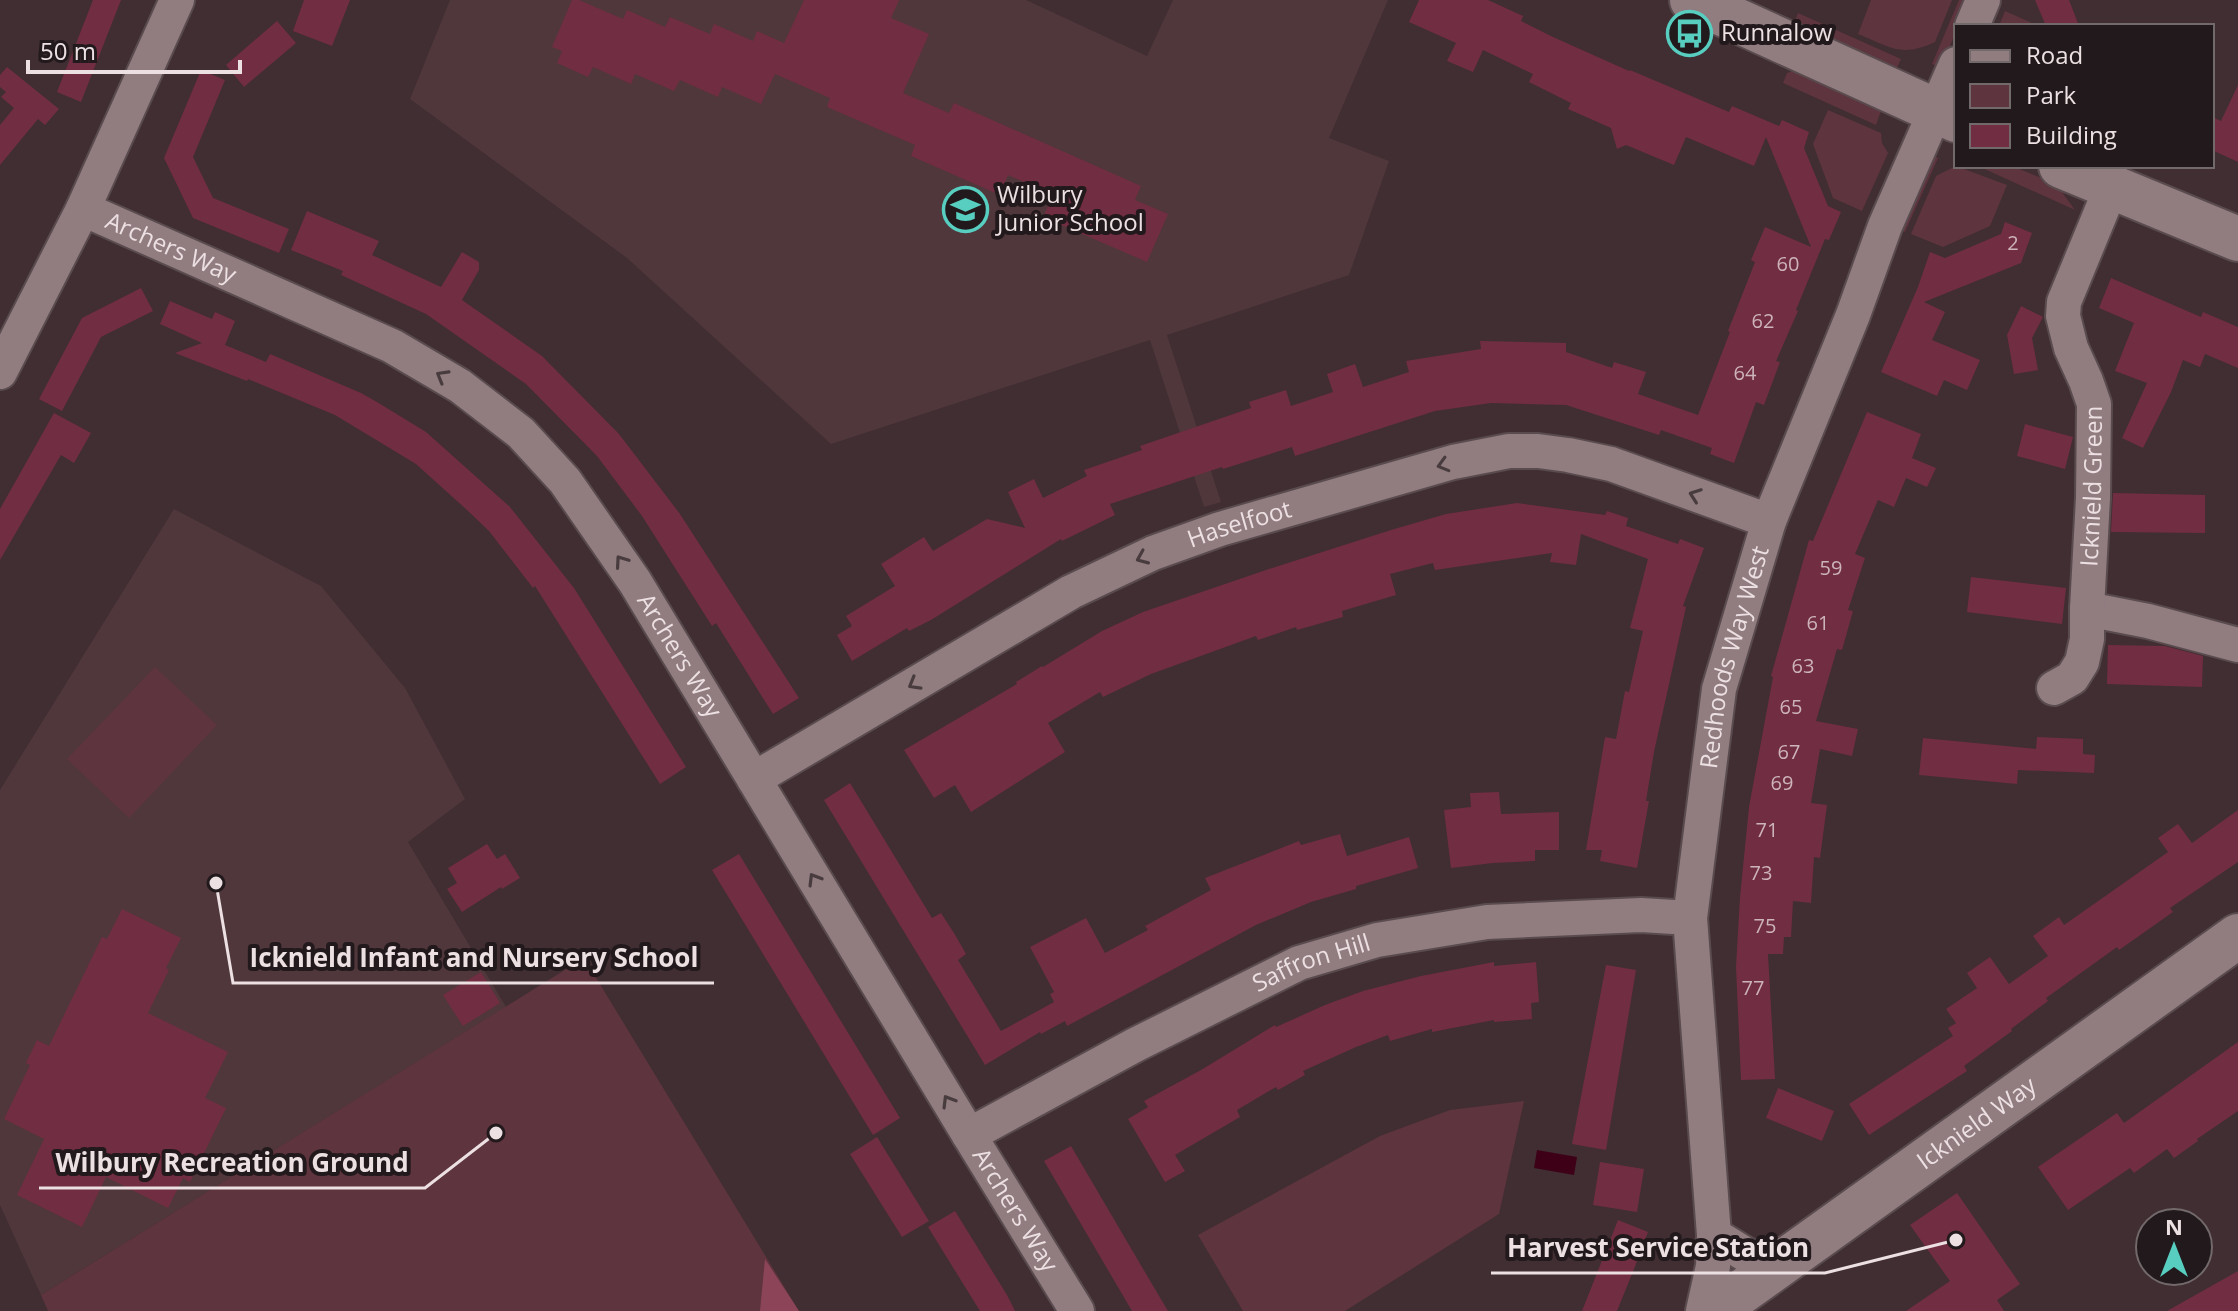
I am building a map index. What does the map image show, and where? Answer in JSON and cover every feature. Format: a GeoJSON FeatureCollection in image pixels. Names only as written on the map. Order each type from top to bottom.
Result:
{"type":"FeatureCollection","features":[{"type":"Feature","properties":{"kind":"street"},"geometry":{"type":"LineString","coordinates":[[0,372],[83,209],[177,0]]}},
{"type":"Feature","properties":{"kind":"street"},"geometry":{"type":"LineString","coordinates":[[1692,0],[1946,115]]}},
{"type":"Feature","properties":{"kind":"street"},"geometry":{"type":"LineString","coordinates":[[1973,24],[1983,0]]}},
{"type":"Feature","properties":{"kind":"street","name":"Redhoods Way West"},"geometry":{"type":"LineString","coordinates":[[1703,1311],[1713,1266],[1714,1235],[1690,918],[1719,689],[1769,521],[1853,315],[1885,226],[1946,115],[1954,74]]}},
{"type":"Feature","properties":{"kind":"street"},"geometry":{"type":"LineString","coordinates":[[2066,168],[2238,239]]}},
{"type":"Feature","properties":{"kind":"street","name":"Icknield Green"},"geometry":{"type":"LineString","coordinates":[[2054,688],[2072,678],[2082,662],[2087,639],[2093,498],[2094,404],[2071,348],[2063,316],[2064,302],[2111,188]]}},
{"type":"Feature","properties":{"kind":"street","name":"Archers Way"},"geometry":{"type":"LineString","coordinates":[[83,209],[392,346],[460,386],[521,433],[565,481],[635,582],[1077,1311]]}},
{"type":"Feature","properties":{"kind":"street","name":"Haselfoot"},"geometry":{"type":"LineString","coordinates":[[754,779],[1115,569],[1220,529],[1453,462],[1509,451],[1568,455],[1611,464],[1769,521]]}},
{"type":"Feature","properties":{"kind":"street"},"geometry":{"type":"LineString","coordinates":[[2087,609],[2238,645]]}},
{"type":"Feature","properties":{"kind":"street","name":"Saffron Hill"},"geometry":{"type":"LineString","coordinates":[[969,1135],[1135,1045],[1312,959],[1377,940],[1487,922],[1641,915],[1690,918]]}},
{"type":"Feature","properties":{"kind":"street","name":"Icknield Way"},"geometry":{"type":"LineString","coordinates":[[1715,1311],[2238,936]]}},
{"type":"Feature","properties":{"kind":"street"},"geometry":{"type":"LineString","coordinates":[[1714,1235],[1748,1256],[1780,1265]]}},
{"type":"Feature","properties":{"kind":"shaded area","name":"Wilbury Junior School"},"geometry":{"type":"Polygon","coordinates":[[[450,0],[1026,0],[1147,56],[1173,0],[1388,0],[1329,138],[1389,161],[1349,275],[1167,335],[1221,502],[1204,507],[1150,340],[831,444],[627,258],[410,99],[450,0]]]}},
{"type":"Feature","properties":{"kind":"shaded area"},"geometry":{"type":"Polygon","coordinates":[[[174,509],[321,586],[405,688],[465,799],[408,842],[506,1007],[41,1295],[0,1205],[0,790],[174,509]]]}},
{"type":"Feature","properties":{"kind":"shaded area"},"geometry":{"type":"Polygon","coordinates":[[[1537,1150],[1577,1157],[1574,1175],[1534,1168],[1537,1150]]]}},
{"type":"Feature","properties":{"kind":"shaded area"},"geometry":{"type":"Polygon","coordinates":[[[765,1259],[799,1311],[760,1311],[765,1259]]]}},
{"type":"Feature","properties":{"kind":"green space"},"geometry":{"type":"Polygon","coordinates":[[[1871,0],[1952,0],[1935,42],[1904,50],[1858,34],[1871,0]]]}},
{"type":"Feature","properties":{"kind":"green space"},"geometry":{"type":"Polygon","coordinates":[[[1959,0],[1969,0],[1957,24],[1954,24],[1954,36],[1941,68],[1932,64],[1959,0]]]}},
{"type":"Feature","properties":{"kind":"green space"},"geometry":{"type":"Polygon","coordinates":[[[2005,11],[2032,24],[2000,24],[2005,11]]]}},
{"type":"Feature","properties":{"kind":"green space"},"geometry":{"type":"Polygon","coordinates":[[[1798,13],[1901,59],[1895,72],[1793,26],[1798,13]]]}},
{"type":"Feature","properties":{"kind":"green space"},"geometry":{"type":"Polygon","coordinates":[[[1798,69],[1882,108],[1876,125],[1783,83],[1787,73],[1798,69]]]}},
{"type":"Feature","properties":{"kind":"green space"},"geometry":{"type":"Polygon","coordinates":[[[1828,110],[1881,133],[1888,153],[1862,211],[1833,198],[1813,144],[1828,110]]]}},
{"type":"Feature","properties":{"kind":"green space"},"geometry":{"type":"Polygon","coordinates":[[[1932,155],[1938,158],[1905,232],[1899,229],[1932,155]]]}},
{"type":"Feature","properties":{"kind":"green space"},"geometry":{"type":"Polygon","coordinates":[[[1954,167],[2007,185],[1990,226],[1943,247],[1911,234],[1936,176],[1954,167]]]}},
{"type":"Feature","properties":{"kind":"green space"},"geometry":{"type":"Polygon","coordinates":[[[1982,168],[2017,168],[2044,179],[2059,188],[2075,210],[1982,168]]]}},
{"type":"Feature","properties":{"kind":"green space"},"geometry":{"type":"Polygon","coordinates":[[[155,667],[217,725],[129,818],[67,759],[155,667]]]}},
{"type":"Feature","properties":{"kind":"green space"},"geometry":{"type":"Polygon","coordinates":[[[584,958],[799,1311],[48,1311],[41,1295],[584,958]]]}},
{"type":"Feature","properties":{"kind":"green space"},"geometry":{"type":"Polygon","coordinates":[[[1524,1101],[1499,1214],[1345,1311],[1243,1311],[1198,1235],[1380,1136],[1450,1110],[1524,1101]]]}},
{"type":"Feature","properties":{"kind":"building"},"geometry":{"type":"Polygon","coordinates":[[[93,0],[121,0],[81,102],[57,92],[93,0]]]}},
{"type":"Feature","properties":{"kind":"building"},"geometry":{"type":"Polygon","coordinates":[[[304,0],[350,0],[332,46],[293,31],[304,0]]]}},
{"type":"Feature","properties":{"kind":"building"},"geometry":{"type":"Polygon","coordinates":[[[572,0],[579,0],[623,19],[627,10],[665,27],[670,17],[710,34],[714,24],[753,41],[757,31],[784,43],[804,0],[899,0],[891,18],[929,34],[903,93],[949,113],[954,103],[1141,186],[1135,200],[1168,214],[1147,262],[1043,217],[1053,195],[1008,175],[1000,195],[911,156],[915,145],[827,107],[830,98],[775,74],[761,104],[722,87],[718,97],[680,80],[674,91],[635,74],[631,84],[593,67],[588,77],[557,63],[562,51],[552,47],[572,0]]]}},
{"type":"Feature","properties":{"kind":"building"},"geometry":{"type":"Polygon","coordinates":[[[1419,0],[1488,0],[1523,16],[1521,21],[1629,71],[1729,112],[1732,106],[1779,126],[1782,120],[1809,132],[1804,148],[1828,206],[1841,212],[1829,240],[1825,239],[1796,310],[1776,361],[1780,362],[1764,405],[1756,402],[1734,463],[1710,454],[1712,448],[1661,430],[1659,435],[1566,405],[1491,403],[1435,411],[1295,456],[1292,447],[1222,467],[1110,504],[1115,515],[1061,539],[931,620],[909,631],[907,628],[852,661],[837,635],[852,626],[846,616],[895,586],[881,564],[924,537],[933,551],[987,519],[1025,528],[1008,492],[1034,479],[1043,498],[1087,476],[1084,470],[1142,450],[1140,446],[1251,408],[1249,402],[1286,390],[1291,406],[1333,392],[1327,374],[1355,364],[1363,387],[1409,372],[1406,361],[1481,349],[1480,341],[1566,343],[1566,352],[1612,368],[1614,362],[1646,372],[1638,394],[1698,415],[1765,227],[1811,247],[1766,137],[1754,166],[1686,137],[1674,165],[1626,145],[1617,149],[1611,128],[1568,109],[1571,103],[1529,82],[1533,74],[1483,50],[1473,72],[1447,61],[1456,43],[1409,22],[1419,0]]]}},
{"type":"Feature","properties":{"kind":"building"},"geometry":{"type":"Polygon","coordinates":[[[2035,0],[2069,0],[2078,24],[2045,24],[2035,0]]]}},
{"type":"Feature","properties":{"kind":"building"},"geometry":{"type":"Polygon","coordinates":[[[277,21],[296,43],[244,87],[226,65],[277,21]]]}},
{"type":"Feature","properties":{"kind":"building"},"geometry":{"type":"Polygon","coordinates":[[[7,67],[59,109],[45,125],[38,119],[0,165],[0,125],[14,108],[1,97],[6,92],[0,87],[0,75],[7,67]]]}},
{"type":"Feature","properties":{"kind":"building"},"geometry":{"type":"Polygon","coordinates":[[[201,70],[225,80],[193,157],[213,198],[289,229],[279,253],[193,218],[164,158],[201,70]]]}},
{"type":"Feature","properties":{"kind":"building"},"geometry":{"type":"Polygon","coordinates":[[[2238,85],[2238,162],[2214,151],[2214,118],[2221,121],[2238,85]]]}},
{"type":"Feature","properties":{"kind":"building"},"geometry":{"type":"Polygon","coordinates":[[[307,211],[379,241],[372,255],[441,287],[462,252],[479,262],[479,270],[462,300],[542,356],[619,434],[680,514],[799,698],[773,714],[716,623],[712,626],[642,516],[597,456],[526,384],[426,314],[341,275],[343,271],[291,250],[307,211]]]}},
{"type":"Feature","properties":{"kind":"building"},"geometry":{"type":"Polygon","coordinates":[[[2005,222],[2032,233],[2021,263],[1924,302],[1945,312],[1932,340],[1980,360],[1967,390],[1944,380],[1937,396],[1881,372],[1930,252],[1945,258],[2001,234],[2005,222]]]}},
{"type":"Feature","properties":{"kind":"building"},"geometry":{"type":"Polygon","coordinates":[[[2111,278],[2201,317],[2203,312],[2238,327],[2238,368],[2205,354],[2200,367],[2183,360],[2143,448],[2122,438],[2147,383],[2115,371],[2134,323],[2099,308],[2111,278]]]}},
{"type":"Feature","properties":{"kind":"building"},"geometry":{"type":"Polygon","coordinates":[[[141,288],[153,311],[101,337],[62,411],[39,399],[82,318],[141,288]]]}},
{"type":"Feature","properties":{"kind":"building"},"geometry":{"type":"Polygon","coordinates":[[[170,301],[212,319],[215,312],[235,321],[225,345],[266,362],[270,354],[377,402],[426,432],[510,507],[574,588],[686,767],[660,784],[535,586],[533,588],[489,531],[467,510],[416,464],[335,415],[175,353],[202,343],[160,324],[170,301]]]}},
{"type":"Feature","properties":{"kind":"building"},"geometry":{"type":"Polygon","coordinates":[[[2021,306],[2043,317],[2032,338],[2038,370],[2014,374],[2007,335],[2021,306]]]}},
{"type":"Feature","properties":{"kind":"building"},"geometry":{"type":"Polygon","coordinates":[[[1867,412],[1921,434],[1912,458],[1936,468],[1927,487],[1906,478],[1894,507],[1878,500],[1855,554],[1865,558],[1848,610],[1853,611],[1842,650],[1837,649],[1816,721],[1858,729],[1852,756],[1820,749],[1811,803],[1827,805],[1820,858],[1814,857],[1811,903],[1793,901],[1791,937],[1784,937],[1783,954],[1768,954],[1775,1079],[1741,1080],[1736,967],[1740,897],[1749,807],[1771,676],[1809,540],[1813,541],[1867,412]]]}},
{"type":"Feature","properties":{"kind":"building"},"geometry":{"type":"Polygon","coordinates":[[[54,413],[91,433],[74,463],[61,455],[0,560],[0,509],[54,413]]]}},
{"type":"Feature","properties":{"kind":"building"},"geometry":{"type":"Polygon","coordinates":[[[2025,424],[2073,437],[2065,469],[2017,456],[2025,424]]]}},
{"type":"Feature","properties":{"kind":"building"},"geometry":{"type":"Polygon","coordinates":[[[2113,493],[2205,495],[2205,533],[2111,532],[2113,493]]]}},
{"type":"Feature","properties":{"kind":"building"},"geometry":{"type":"Polygon","coordinates":[[[1517,503],[1605,515],[1607,511],[1628,518],[1626,526],[1678,544],[1680,539],[1704,548],[1683,606],[1686,607],[1654,752],[1637,868],[1600,861],[1602,850],[1586,850],[1605,737],[1616,739],[1625,691],[1629,692],[1643,631],[1630,628],[1648,559],[1581,534],[1576,565],[1550,562],[1552,553],[1435,570],[1433,563],[1390,574],[1396,595],[1342,611],[1343,617],[1297,630],[1296,627],[1258,640],[1256,636],[1151,674],[1103,697],[1100,692],[1048,723],[1065,752],[971,812],[955,785],[934,798],[904,750],[1102,631],[1143,612],[1391,530],[1446,514],[1517,503]]]}},
{"type":"Feature","properties":{"kind":"building"},"geometry":{"type":"Polygon","coordinates":[[[1971,577],[2066,588],[2062,624],[1967,612],[1971,577]]]}},
{"type":"Feature","properties":{"kind":"building"},"geometry":{"type":"Polygon","coordinates":[[[2108,645],[2165,646],[2203,656],[2202,687],[2107,684],[2108,645]]]}},
{"type":"Feature","properties":{"kind":"building"},"geometry":{"type":"Polygon","coordinates":[[[2037,737],[2083,739],[2083,754],[2095,755],[2094,773],[2018,770],[2017,784],[1919,775],[1923,738],[2036,749],[2037,737]]]}},
{"type":"Feature","properties":{"kind":"building"},"geometry":{"type":"Polygon","coordinates":[[[850,783],[932,918],[941,913],[954,933],[966,954],[958,960],[1001,1031],[1054,1002],[1050,994],[1054,992],[1030,947],[1086,918],[1105,953],[1148,930],[1145,926],[1211,890],[1205,878],[1299,841],[1301,845],[1340,834],[1347,856],[1409,837],[1418,868],[1356,886],[1356,889],[1311,902],[1256,925],[1067,1026],[1065,1021],[1040,1032],[985,1065],[824,800],[850,783]]]}},
{"type":"Feature","properties":{"kind":"building"},"geometry":{"type":"Polygon","coordinates":[[[1499,792],[1501,814],[1559,812],[1559,850],[1535,850],[1535,861],[1451,868],[1444,810],[1471,807],[1470,793],[1499,792]]]}},
{"type":"Feature","properties":{"kind":"building"},"geometry":{"type":"Polygon","coordinates":[[[2238,810],[2238,862],[2170,908],[2173,912],[2119,950],[2117,947],[2046,998],[2048,1001],[2012,1031],[1964,1066],[1967,1071],[1869,1135],[1849,1104],[1953,1036],[1948,1028],[1956,1023],[1946,1009],[1977,988],[1967,973],[1990,957],[2009,984],[2048,956],[2033,936],[2059,917],[2064,925],[2168,852],[2158,838],[2178,824],[2192,843],[2238,810]]]}},
{"type":"Feature","properties":{"kind":"building"},"geometry":{"type":"Polygon","coordinates":[[[487,844],[497,859],[505,854],[520,878],[462,912],[447,889],[457,883],[448,868],[487,844]]]}},
{"type":"Feature","properties":{"kind":"building"},"geometry":{"type":"Polygon","coordinates":[[[739,854],[900,1118],[873,1135],[712,870],[739,854]]]}},
{"type":"Feature","properties":{"kind":"building"},"geometry":{"type":"Polygon","coordinates":[[[122,909],[181,938],[148,1013],[228,1052],[205,1098],[226,1108],[190,1182],[183,1178],[168,1208],[106,1177],[82,1227],[17,1195],[44,1139],[4,1119],[30,1065],[26,1063],[37,1040],[49,1046],[102,937],[107,939],[122,909]]]}},
{"type":"Feature","properties":{"kind":"building"},"geometry":{"type":"Polygon","coordinates":[[[1494,962],[1494,966],[1536,962],[1539,1002],[1531,1003],[1532,1019],[1494,1020],[1432,1032],[1432,1029],[1390,1041],[1388,1035],[1356,1047],[1303,1071],[1305,1075],[1278,1090],[1276,1087],[1237,1110],[1240,1117],[1175,1155],[1185,1171],[1165,1182],[1128,1119],[1148,1107],[1144,1101],[1275,1025],[1363,991],[1494,962]]]}},
{"type":"Feature","properties":{"kind":"building"},"geometry":{"type":"Polygon","coordinates":[[[1606,965],[1636,970],[1606,1150],[1572,1144],[1606,965]]]}},
{"type":"Feature","properties":{"kind":"building"},"geometry":{"type":"Polygon","coordinates":[[[481,972],[500,1003],[463,1026],[443,995],[481,972]]]}},
{"type":"Feature","properties":{"kind":"building"},"geometry":{"type":"Polygon","coordinates":[[[2238,1042],[2238,1111],[2174,1158],[2167,1149],[2134,1173],[2130,1168],[2068,1210],[2038,1167],[2117,1113],[2124,1123],[2238,1042]]]}},
{"type":"Feature","properties":{"kind":"building"},"geometry":{"type":"Polygon","coordinates":[[[1778,1088],[1834,1111],[1822,1141],[1766,1118],[1778,1088]]]}},
{"type":"Feature","properties":{"kind":"building"},"geometry":{"type":"Polygon","coordinates":[[[877,1137],[929,1221],[902,1237],[850,1154],[877,1137]]]}},
{"type":"Feature","properties":{"kind":"building"},"geometry":{"type":"Polygon","coordinates":[[[1071,1146],[1168,1311],[1132,1311],[1044,1161],[1071,1146]]]}},
{"type":"Feature","properties":{"kind":"building"},"geometry":{"type":"Polygon","coordinates":[[[1600,1162],[1644,1169],[1637,1212],[1593,1205],[1600,1162]]]}},
{"type":"Feature","properties":{"kind":"building"},"geometry":{"type":"Polygon","coordinates":[[[1957,1193],[2020,1284],[1997,1300],[2004,1311],[1906,1311],[1950,1281],[1910,1225],[1957,1193]]]}},
{"type":"Feature","properties":{"kind":"building"},"geometry":{"type":"Polygon","coordinates":[[[955,1211],[1015,1311],[980,1311],[928,1227],[955,1211]]]}},
{"type":"Feature","properties":{"kind":"building"},"geometry":{"type":"Polygon","coordinates":[[[1618,1220],[1648,1232],[1636,1264],[1617,1311],[1582,1311],[1618,1220]]]}},
{"type":"Feature","properties":{"kind":"building"},"geometry":{"type":"Polygon","coordinates":[[[2238,1271],[2238,1311],[2167,1311],[2214,1287],[2238,1271]]]}},
{"type":"Feature","properties":{"kind":"place","name":"Runnalow"},"geometry":{"type":"Point","coordinates":[1690,33]}},
{"type":"Feature","properties":{"kind":"place","name":"Wilbury Junior School"},"geometry":{"type":"Point","coordinates":[966,209]}},
{"type":"Feature","properties":{"kind":"place","name":"Icknield Infant and Nursery School"},"geometry":{"type":"Point","coordinates":[216,883]}},
{"type":"Feature","properties":{"kind":"place","name":"Wilbury Recreation Ground"},"geometry":{"type":"Point","coordinates":[496,1133]}},
{"type":"Feature","properties":{"kind":"place","name":"Harvest Service Station"},"geometry":{"type":"Point","coordinates":[1956,1240]}}]}
